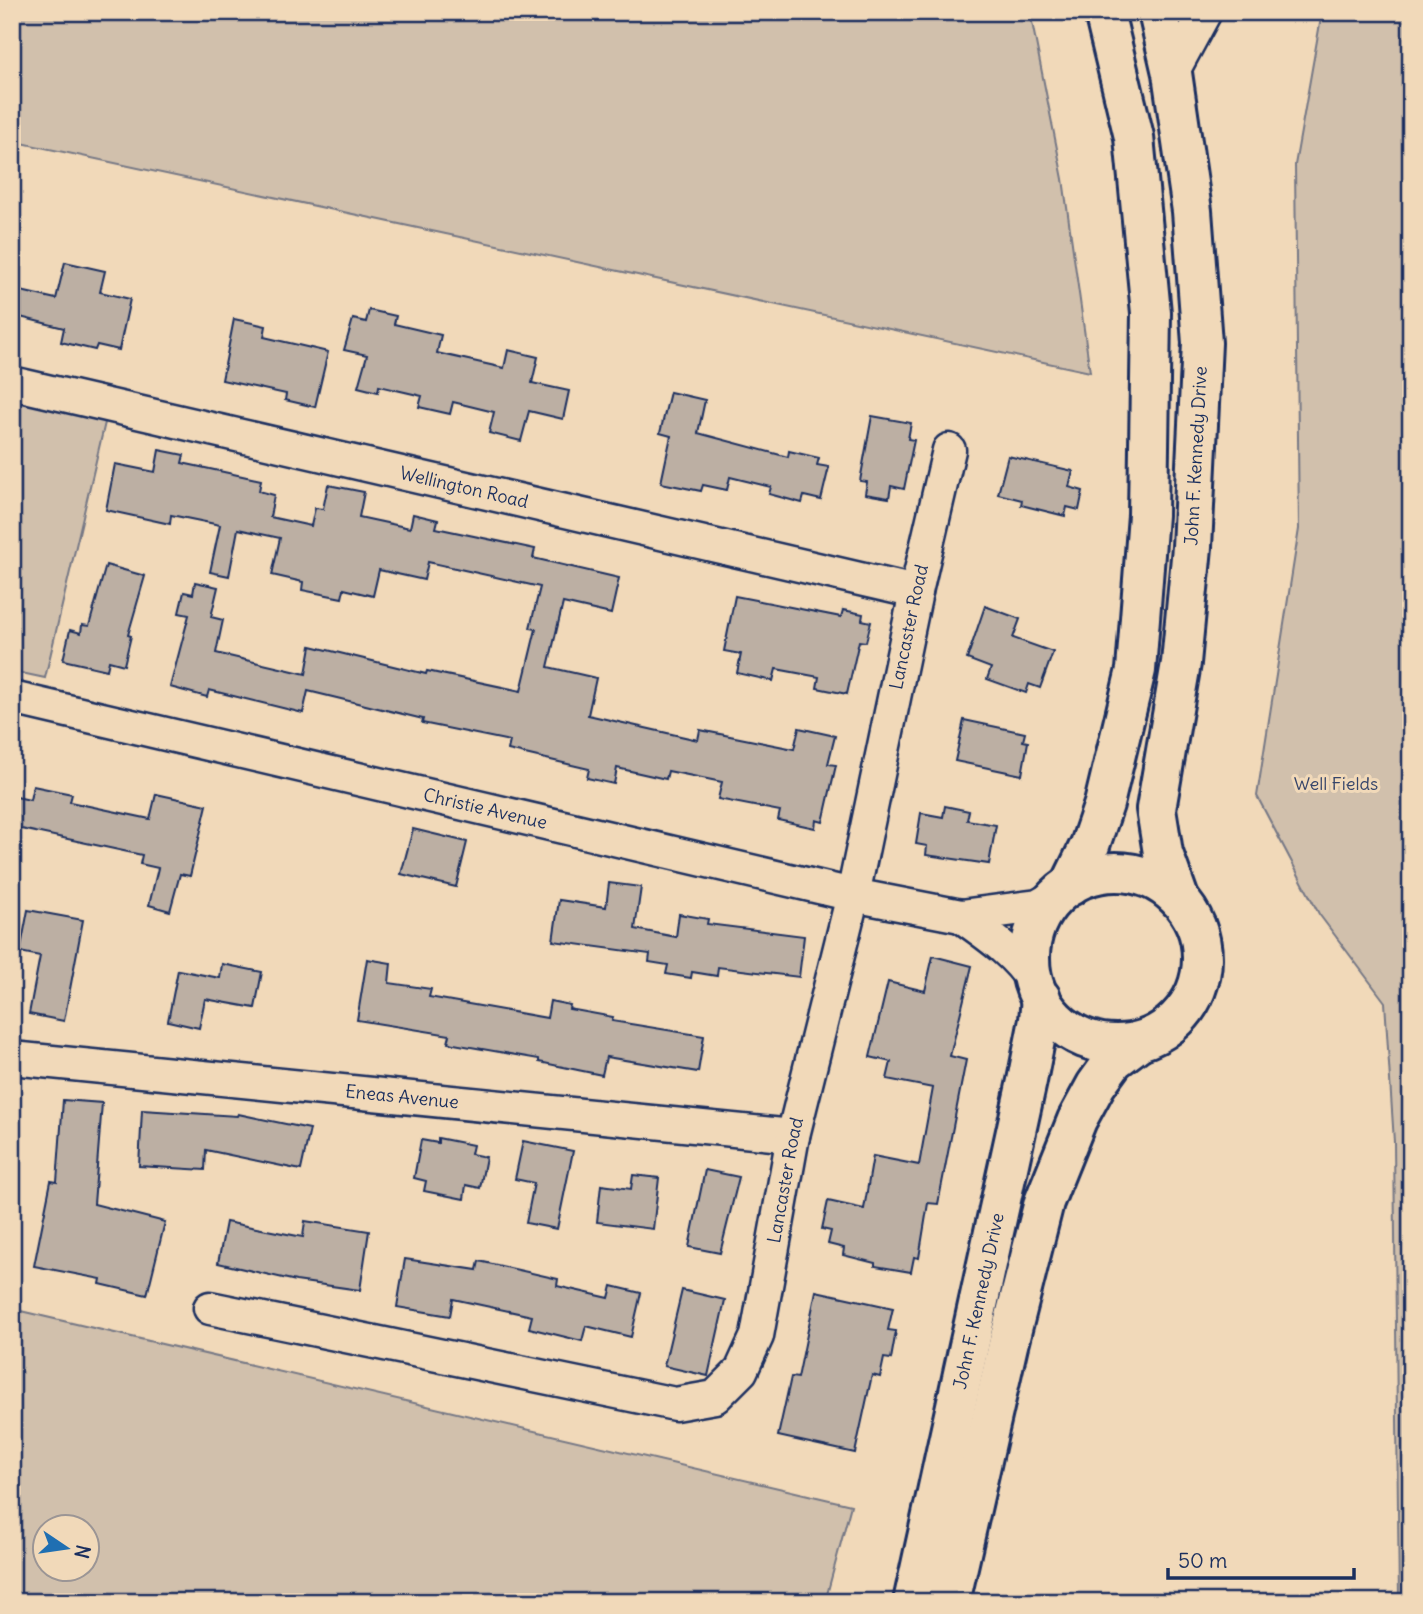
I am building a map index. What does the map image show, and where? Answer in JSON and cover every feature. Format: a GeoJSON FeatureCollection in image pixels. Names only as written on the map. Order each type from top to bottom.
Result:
{"type":"FeatureCollection","features":[{"type":"Feature","properties":{"kind":"highway","name":"John F. Kennedy Drive"},"geometry":{"type":"LineString","coordinates":[[913,1602],[1039,1020],[1037,990],[1031,967],[1032,937],[1043,915],[1065,889],[1090,845],[1104,804],[1136,670],[1148,515],[1151,313],[1134,137],[1104,12]]}},
{"type":"Feature","properties":{"kind":"highway","name":"John F. Kennedy Drive"},"geometry":{"type":"LineString","coordinates":[[950,1602],[1023,1282],[1044,1202],[1077,1120],[1114,1060],[1138,1042],[1161,1032],[1178,1018],[1187,1008],[1200,978],[1202,946],[1199,933],[1194,920],[1179,898],[1163,853],[1156,809],[1182,649],[1192,547],[1202,343],[1192,211],[1172,73],[1158,12]]}},
{"type":"Feature","properties":{"kind":"highway","name":"John F. Kennedy Drive"},"geometry":{"type":"LineString","coordinates":[[1065,889],[1090,876],[1130,873],[1157,882],[1179,898]]}},
{"type":"Feature","properties":{"kind":"highway","name":"John F. Kennedy Drive"},"geometry":{"type":"LineString","coordinates":[[1037,990],[1059,1023],[1083,1038],[1110,1045],[1138,1042]]}},
{"type":"Feature","properties":{"kind":"street"},"geometry":{"type":"LineString","coordinates":[[1172,73],[1205,12]]}},
{"type":"Feature","properties":{"kind":"street","name":"Wellington Road"},"geometry":{"type":"LineString","coordinates":[[12,383],[916,592]]}},
{"type":"Feature","properties":{"kind":"street","name":"Lancaster Road"},"geometry":{"type":"LineString","coordinates":[[210,1308],[676,1404],[715,1397],[741,1371],[757,1336],[793,1136],[853,895],[916,592],[949,450]]}},
{"type":"Feature","properties":{"kind":"street","name":"Christie Avenue"},"geometry":{"type":"LineString","coordinates":[[12,698],[853,895],[961,916],[1038,906],[1065,889]]}},
{"type":"Feature","properties":{"kind":"street","name":"Christie Avenue"},"geometry":{"type":"LineString","coordinates":[[961,916],[1006,948],[1022,964],[1037,990]]}},
{"type":"Feature","properties":{"kind":"street","name":"Eneas Avenue"},"geometry":{"type":"LineString","coordinates":[[12,1058],[793,1136]]}},
{"type":"Feature","properties":{"kind":"green space"},"geometry":{"type":"Polygon","coordinates":[[[12,12],[1030,12],[1063,179],[1090,372],[12,141],[12,12]]]}},
{"type":"Feature","properties":{"kind":"green space","name":"Well Fields"},"geometry":{"type":"Polygon","coordinates":[[[1322,12],[1411,12],[1411,1602],[1399,1602],[1394,1142],[1385,1002],[1319,914],[1257,796],[1299,529],[1295,165],[1322,12]]]}},
{"type":"Feature","properties":{"kind":"green space"},"geometry":{"type":"Polygon","coordinates":[[[12,391],[107,414],[45,678],[12,671],[12,391]]]}},
{"type":"Feature","properties":{"kind":"green space"},"geometry":{"type":"Polygon","coordinates":[[[12,1309],[851,1505],[825,1602],[12,1602],[12,1309]]]}},
{"type":"Feature","properties":{"kind":"building"},"geometry":{"type":"Polygon","coordinates":[[[65,262],[105,271],[100,292],[130,299],[119,350],[97,345],[95,350],[61,342],[64,328],[12,315],[12,289],[56,299],[65,262]]]}},
{"type":"Feature","properties":{"kind":"building"},"geometry":{"type":"Polygon","coordinates":[[[369,310],[396,316],[394,324],[441,335],[437,353],[504,368],[508,350],[538,357],[532,383],[569,391],[563,419],[529,411],[521,441],[489,433],[494,412],[453,402],[450,414],[419,407],[422,396],[379,386],[378,392],[358,387],[367,355],[344,350],[353,319],[366,322],[369,310]]]}},
{"type":"Feature","properties":{"kind":"building"},"geometry":{"type":"Polygon","coordinates":[[[234,319],[266,326],[264,337],[328,352],[315,407],[285,400],[286,394],[222,380],[234,319]]]}},
{"type":"Feature","properties":{"kind":"building"},"geometry":{"type":"Polygon","coordinates":[[[670,392],[705,400],[698,433],[788,457],[789,451],[819,458],[817,465],[829,467],[821,500],[804,496],[802,503],[769,494],[771,487],[730,477],[727,490],[703,485],[701,491],[661,483],[671,436],[660,433],[670,392]]]}},
{"type":"Feature","properties":{"kind":"building"},"geometry":{"type":"Polygon","coordinates":[[[872,416],[911,423],[908,439],[914,440],[904,489],[891,486],[889,498],[865,494],[867,482],[860,481],[872,416]]]}},
{"type":"Feature","properties":{"kind":"building"},"geometry":{"type":"Polygon","coordinates":[[[159,450],[184,455],[182,463],[261,480],[259,491],[274,495],[270,517],[311,526],[315,508],[323,509],[328,485],[364,492],[359,517],[410,528],[413,514],[438,520],[436,528],[535,549],[533,558],[619,578],[611,614],[563,603],[548,667],[596,678],[588,715],[698,740],[700,730],[794,749],[799,728],[835,736],[828,764],[836,765],[823,822],[816,820],[815,828],[778,820],[780,811],[718,799],[722,782],[668,771],[666,779],[617,768],[614,784],[587,778],[589,769],[508,750],[510,741],[422,723],[423,719],[308,691],[303,713],[209,690],[207,697],[170,687],[189,615],[179,613],[184,592],[193,594],[195,582],[218,587],[211,617],[223,620],[216,653],[306,674],[311,646],[426,674],[427,671],[521,691],[536,629],[530,628],[540,587],[428,562],[424,580],[379,570],[373,596],[344,589],[342,598],[302,590],[303,582],[272,575],[280,538],[238,529],[229,576],[210,572],[220,525],[171,515],[170,524],[106,510],[115,464],[155,472],[159,450]]]}},
{"type":"Feature","properties":{"kind":"building"},"geometry":{"type":"Polygon","coordinates":[[[1008,456],[1073,471],[1069,487],[1083,491],[1079,510],[1067,507],[1065,516],[1021,505],[1022,500],[998,494],[1008,456]]]}},
{"type":"Feature","properties":{"kind":"building"},"geometry":{"type":"Polygon","coordinates":[[[106,565],[145,576],[128,635],[131,636],[124,665],[109,661],[107,670],[63,660],[70,630],[81,633],[82,625],[89,626],[106,565]]]}},
{"type":"Feature","properties":{"kind":"building"},"geometry":{"type":"Polygon","coordinates":[[[735,596],[841,617],[843,610],[863,614],[862,620],[871,622],[866,642],[859,641],[847,694],[817,688],[819,677],[776,669],[773,681],[737,673],[741,654],[724,651],[735,596]]]}},
{"type":"Feature","properties":{"kind":"building"},"geometry":{"type":"Polygon","coordinates":[[[985,606],[1020,619],[1013,638],[1053,652],[1040,688],[1029,684],[1026,693],[987,679],[991,668],[967,659],[985,606]]]}},
{"type":"Feature","properties":{"kind":"building"},"geometry":{"type":"Polygon","coordinates":[[[964,720],[1025,733],[1023,741],[1028,742],[1022,775],[955,761],[964,720]]]}},
{"type":"Feature","properties":{"kind":"building"},"geometry":{"type":"Polygon","coordinates":[[[33,786],[72,794],[70,802],[150,819],[156,794],[207,805],[190,876],[180,874],[170,911],[149,905],[158,868],[140,864],[142,855],[12,827],[12,796],[30,800],[33,786]]]}},
{"type":"Feature","properties":{"kind":"building"},"geometry":{"type":"Polygon","coordinates":[[[945,806],[969,811],[967,820],[996,825],[989,864],[926,855],[927,846],[916,844],[921,813],[943,817],[945,806]]]}},
{"type":"Feature","properties":{"kind":"building"},"geometry":{"type":"Polygon","coordinates":[[[413,829],[467,842],[456,887],[401,874],[413,829]]]}},
{"type":"Feature","properties":{"kind":"building"},"geometry":{"type":"Polygon","coordinates":[[[609,883],[641,887],[635,929],[676,937],[679,914],[708,919],[707,924],[804,936],[799,977],[718,967],[717,976],[692,972],[691,978],[666,974],[668,965],[649,962],[650,954],[553,941],[559,900],[606,907],[609,883]]]}},
{"type":"Feature","properties":{"kind":"building"},"geometry":{"type":"Polygon","coordinates":[[[28,910],[83,920],[64,1021],[29,1014],[40,956],[20,952],[28,910]]]}},
{"type":"Feature","properties":{"kind":"building"},"geometry":{"type":"Polygon","coordinates":[[[933,956],[972,966],[950,1056],[966,1060],[938,1204],[928,1203],[919,1258],[914,1257],[911,1272],[875,1266],[875,1263],[843,1255],[844,1248],[828,1244],[831,1231],[822,1229],[828,1201],[864,1209],[873,1156],[919,1165],[933,1088],[887,1079],[891,1062],[870,1057],[888,982],[925,991],[933,956]]]}},
{"type":"Feature","properties":{"kind":"building"},"geometry":{"type":"Polygon","coordinates":[[[367,959],[391,963],[389,983],[431,989],[429,997],[547,1018],[550,1001],[570,1005],[569,1009],[613,1017],[612,1021],[704,1036],[698,1072],[606,1057],[602,1075],[539,1062],[539,1059],[448,1043],[450,1035],[357,1020],[367,959]]]}},
{"type":"Feature","properties":{"kind":"building"},"geometry":{"type":"Polygon","coordinates":[[[222,964],[262,972],[255,1008],[205,999],[199,1028],[168,1021],[178,970],[220,978],[222,964]]]}},
{"type":"Feature","properties":{"kind":"building"},"geometry":{"type":"Polygon","coordinates":[[[63,1100],[102,1103],[94,1204],[165,1222],[147,1295],[100,1284],[101,1279],[34,1266],[51,1181],[57,1182],[63,1100]]]}},
{"type":"Feature","properties":{"kind":"building"},"geometry":{"type":"Polygon","coordinates":[[[142,1110],[238,1114],[310,1129],[301,1170],[206,1150],[205,1170],[139,1166],[142,1110]]]}},
{"type":"Feature","properties":{"kind":"building"},"geometry":{"type":"Polygon","coordinates":[[[438,1138],[473,1145],[471,1154],[486,1157],[480,1188],[466,1185],[464,1199],[424,1191],[426,1181],[414,1178],[421,1140],[438,1143],[438,1138]]]}},
{"type":"Feature","properties":{"kind":"building"},"geometry":{"type":"Polygon","coordinates":[[[523,1141],[573,1151],[557,1229],[526,1223],[534,1183],[515,1179],[523,1141]]]}},
{"type":"Feature","properties":{"kind":"building"},"geometry":{"type":"Polygon","coordinates":[[[705,1170],[739,1177],[720,1253],[689,1247],[705,1170]]]}},
{"type":"Feature","properties":{"kind":"building"},"geometry":{"type":"Polygon","coordinates":[[[633,1175],[659,1178],[653,1229],[597,1222],[601,1185],[631,1189],[633,1175]]]}},
{"type":"Feature","properties":{"kind":"building"},"geometry":{"type":"Polygon","coordinates":[[[305,1221],[369,1231],[360,1290],[296,1281],[218,1263],[226,1222],[303,1237],[305,1221]]]}},
{"type":"Feature","properties":{"kind":"building"},"geometry":{"type":"Polygon","coordinates":[[[405,1259],[477,1270],[479,1261],[558,1279],[557,1286],[609,1298],[612,1286],[641,1293],[631,1337],[586,1326],[582,1341],[529,1328],[532,1316],[453,1299],[450,1316],[397,1307],[405,1259]]]}},
{"type":"Feature","properties":{"kind":"building"},"geometry":{"type":"Polygon","coordinates":[[[682,1290],[725,1300],[708,1376],[664,1366],[682,1290]]]}},
{"type":"Feature","properties":{"kind":"building"},"geometry":{"type":"Polygon","coordinates":[[[816,1291],[893,1308],[888,1330],[896,1331],[891,1359],[884,1358],[880,1377],[872,1375],[855,1453],[778,1436],[791,1377],[798,1378],[816,1291]]]}}]}
